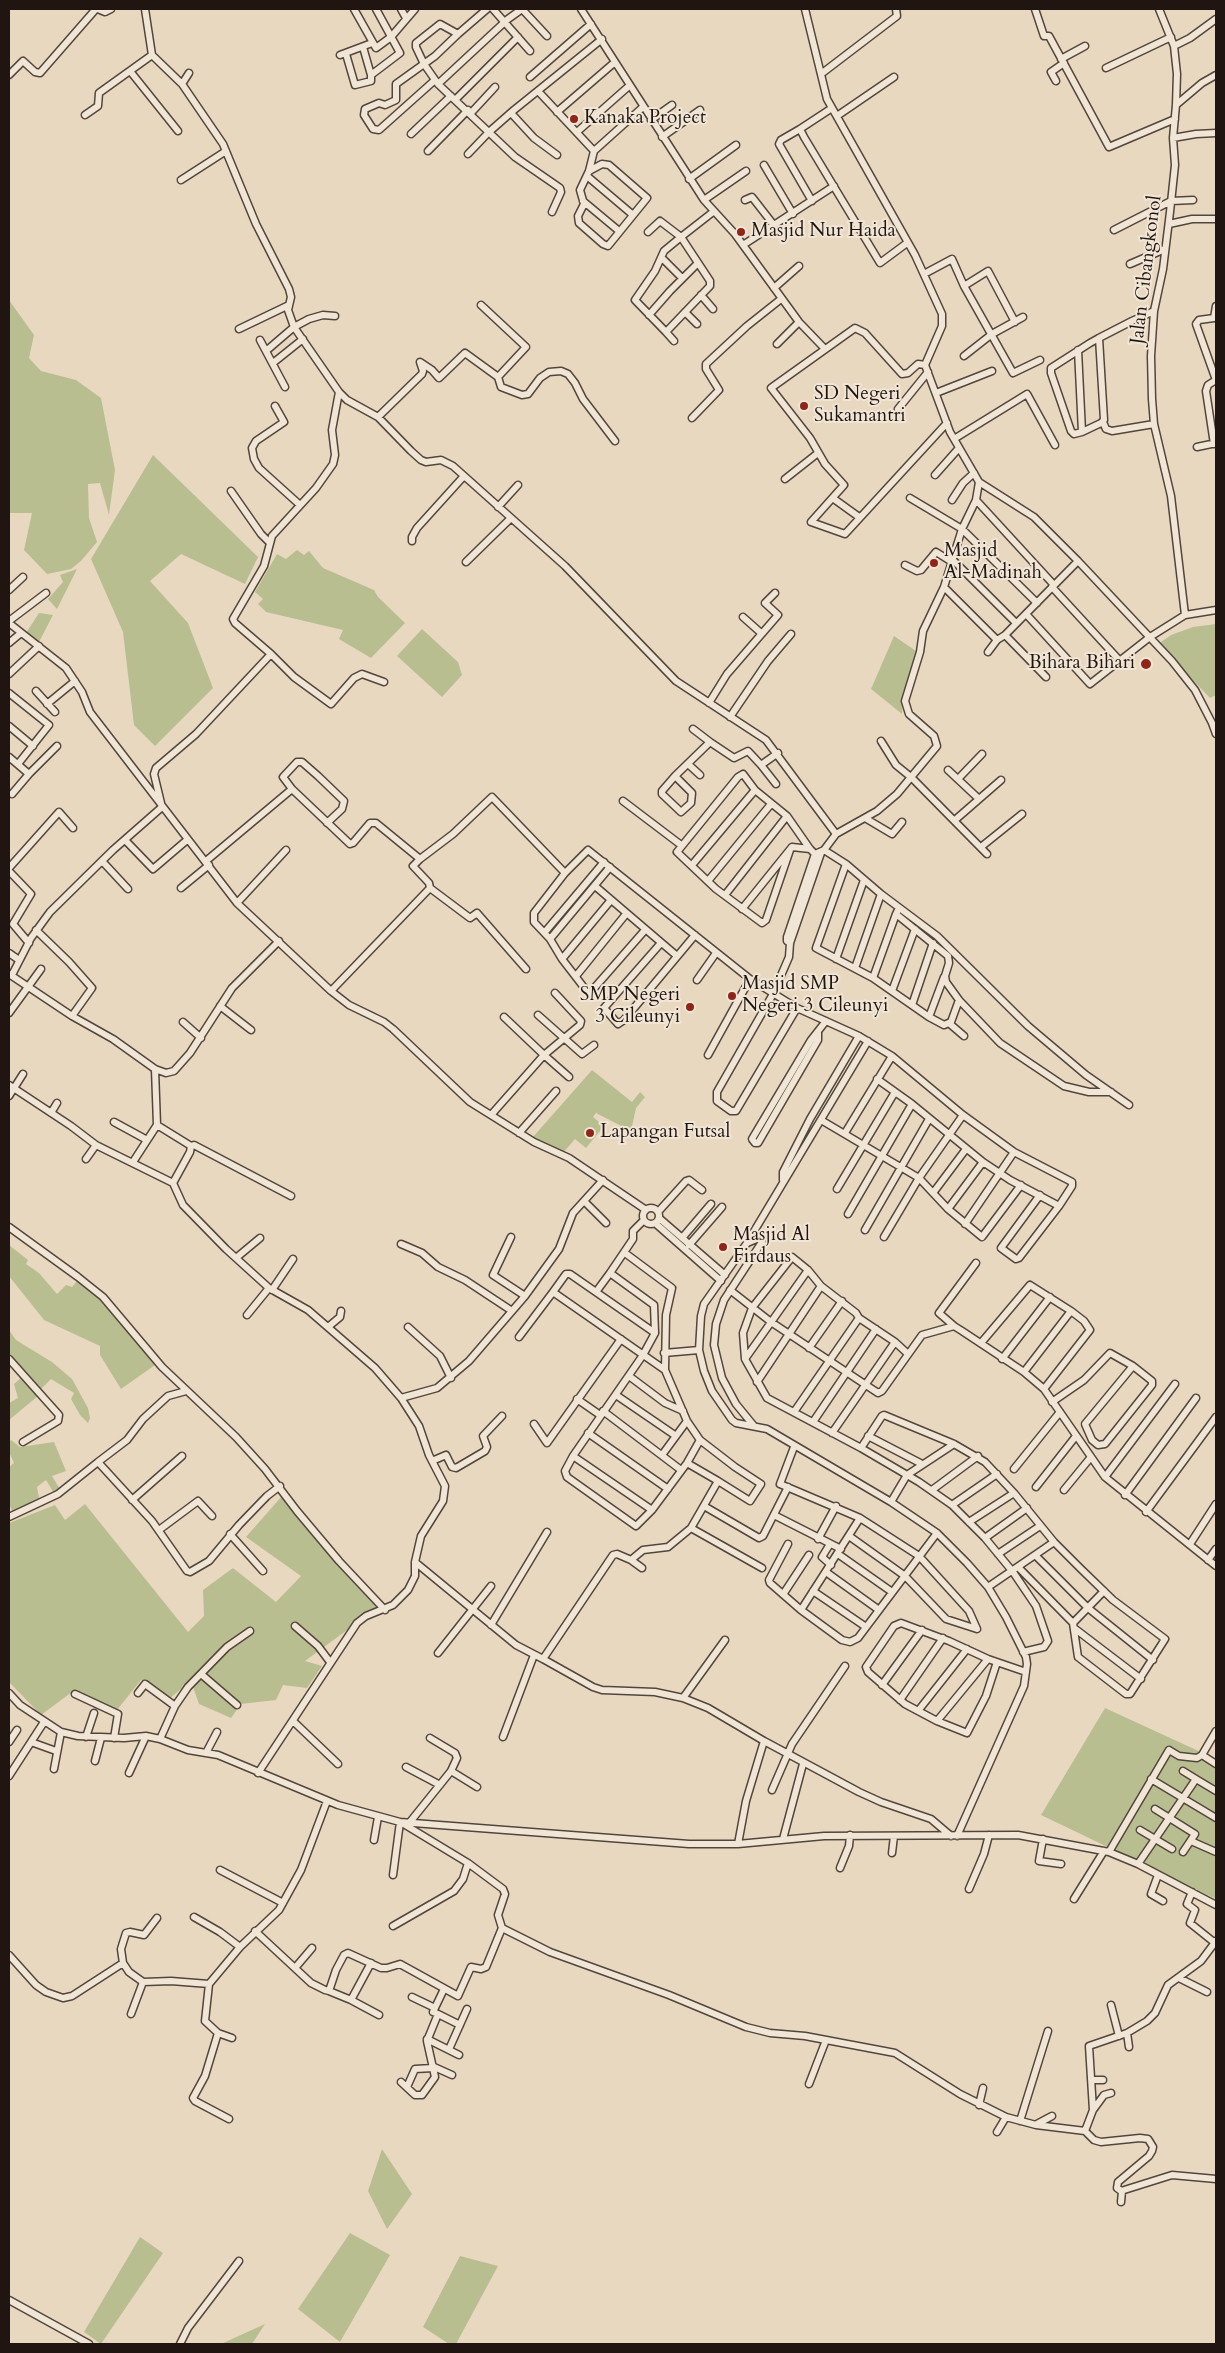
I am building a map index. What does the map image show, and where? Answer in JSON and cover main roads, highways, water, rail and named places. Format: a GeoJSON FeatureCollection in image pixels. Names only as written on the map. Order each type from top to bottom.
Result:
{"type":"FeatureCollection","features":[{"type":"Feature","properties":{"kind":"place","name":"Kanaka Project"},"geometry":{"type":"Point","coordinates":[574,119]}},
{"type":"Feature","properties":{"kind":"place","name":"Masjid Nur Haida"},"geometry":{"type":"Point","coordinates":[741,232]}},
{"type":"Feature","properties":{"kind":"place","name":"SD Negeri Sukamantri"},"geometry":{"type":"Point","coordinates":[804,406]}},
{"type":"Feature","properties":{"kind":"place","name":"Masjid Al-Madinah"},"geometry":{"type":"Point","coordinates":[934,563]}},
{"type":"Feature","properties":{"kind":"place","name":"Bihara Bihari"},"geometry":{"type":"Point","coordinates":[1146,664]}},
{"type":"Feature","properties":{"kind":"place","name":"Masjid SMP Negeri 3 Cileunyi"},"geometry":{"type":"Point","coordinates":[732,996]}},
{"type":"Feature","properties":{"kind":"place","name":"SMP Negeri 3 Cileunyi"},"geometry":{"type":"Point","coordinates":[690,1007]}},
{"type":"Feature","properties":{"kind":"place","name":"Lapangan Futsal"},"geometry":{"type":"Point","coordinates":[590,1133]}},
{"type":"Feature","properties":{"kind":"place","name":"Masjid Al Firdaus"},"geometry":{"type":"Point","coordinates":[723,1247]}}]}
